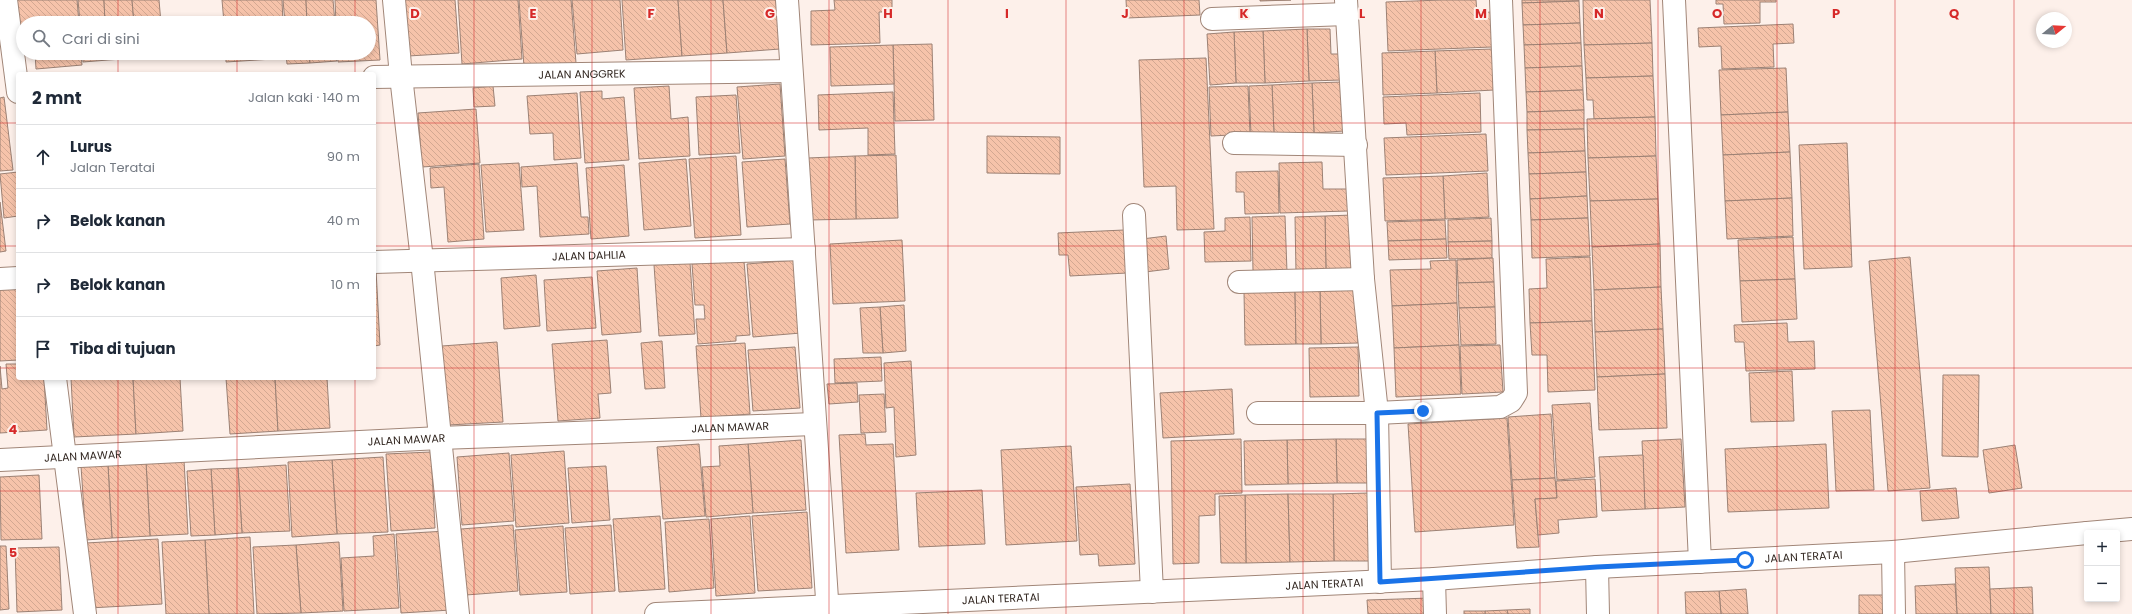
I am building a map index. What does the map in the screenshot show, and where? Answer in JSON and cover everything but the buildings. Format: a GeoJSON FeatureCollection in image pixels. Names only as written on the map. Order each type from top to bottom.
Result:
{"type":"FeatureCollection","features":[{"type":"Feature","properties":{"kind":"street"},"geometry":{"type":"LineString","coordinates":[[6,0],[13,86]]}},
{"type":"Feature","properties":{"kind":"street"},"geometry":{"type":"LineString","coordinates":[[394,0],[458,614]]}},
{"type":"Feature","properties":{"kind":"street"},"geometry":{"type":"LineString","coordinates":[[787,0],[827,609]]}},
{"type":"Feature","properties":{"kind":"street"},"geometry":{"type":"LineString","coordinates":[[1258,413],[1377,413],[1500,407],[1511,401],[1516,393],[1501,0]]}},
{"type":"Feature","properties":{"kind":"street"},"geometry":{"type":"LineString","coordinates":[[1674,0],[1700,562]]}},
{"type":"Feature","properties":{"kind":"street"},"geometry":{"type":"LineString","coordinates":[[1212,19],[1346,7],[1356,145],[1363,279],[1377,413],[1380,582]]}},
{"type":"Feature","properties":{"kind":"street","name":"JALAN ANGGREK"},"geometry":{"type":"LineString","coordinates":[[376,77],[791,71]]}},
{"type":"Feature","properties":{"kind":"street"},"geometry":{"type":"LineString","coordinates":[[1234,143],[1356,145]]}},
{"type":"Feature","properties":{"kind":"street"},"geometry":{"type":"LineString","coordinates":[[1134,215],[1152,592]]}},
{"type":"Feature","properties":{"kind":"street","name":"JALAN DAHLIA"},"geometry":{"type":"LineString","coordinates":[[376,262],[804,250]]}},
{"type":"Feature","properties":{"kind":"street"},"geometry":{"type":"LineString","coordinates":[[0,279],[16,278]]}},
{"type":"Feature","properties":{"kind":"street"},"geometry":{"type":"LineString","coordinates":[[1239,282],[1363,279]]}},
{"type":"Feature","properties":{"kind":"street"},"geometry":{"type":"LineString","coordinates":[[55,380],[85,614]]}},
{"type":"Feature","properties":{"kind":"street","name":"JALAN MAWAR"},"geometry":{"type":"LineString","coordinates":[[0,460],[440,438],[814,424]]}},
{"type":"Feature","properties":{"kind":"street","name":"JALAN TERATAI"},"geometry":{"type":"LineString","coordinates":[[2120,530],[2132,529]]}},
{"type":"Feature","properties":{"kind":"street","name":"JALAN TERATAI"},"geometry":{"type":"LineString","coordinates":[[656,614],[827,609],[1434,579],[1597,567],[1893,552],[2084,533]]}},
{"type":"Feature","properties":{"kind":"street"},"geometry":{"type":"LineString","coordinates":[[1893,552],[1894,614]]}},
{"type":"Feature","properties":{"kind":"street"},"geometry":{"type":"LineString","coordinates":[[1597,567],[1598,614]]}},
{"type":"Feature","properties":{"kind":"street"},"geometry":{"type":"LineString","coordinates":[[1434,579],[1435,614]]}},
{"type":"Feature","properties":{"kind":"route"},"geometry":{"type":"LineString","coordinates":[[1423,411],[1377,413],[1380,582],[1597,567],[1745,560]]}}]}
